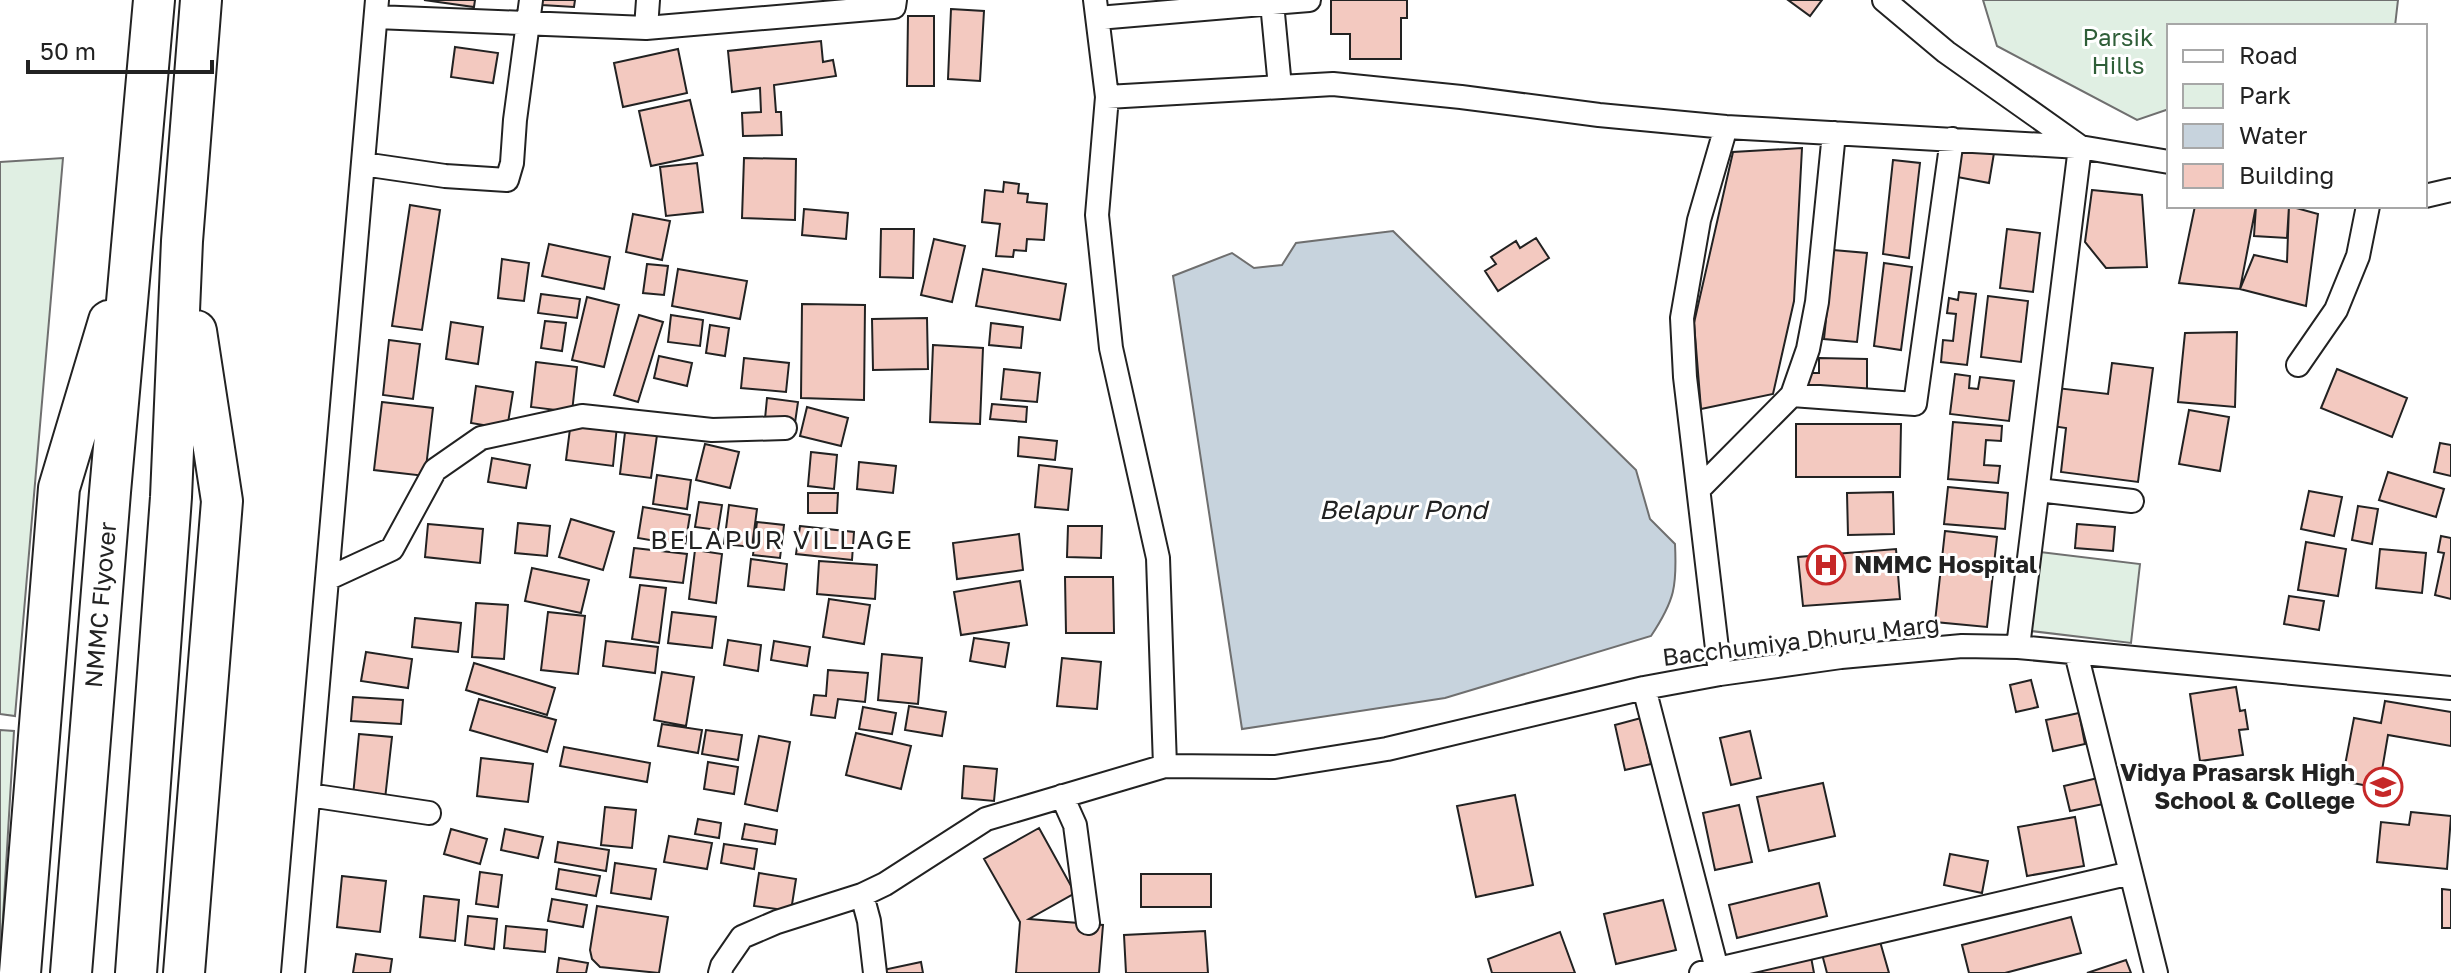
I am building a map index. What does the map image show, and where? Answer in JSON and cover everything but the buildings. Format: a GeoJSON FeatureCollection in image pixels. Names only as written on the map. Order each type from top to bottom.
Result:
{"type":"FeatureCollection","features":[{"type":"Feature","properties":{"kind":"highway"},"geometry":{"type":"LineString","coordinates":[[20,973],[59,488],[134,237],[154,0]]}},
{"type":"Feature","properties":{"kind":"highway"},"geometry":{"type":"LineString","coordinates":[[136,973],[171,497],[182,241],[201,0]]}},
{"type":"Feature","properties":{"kind":"highway","name":"NMMC Flyover"},"geometry":{"type":"LineString","coordinates":[[71,973],[134,237]]}},
{"type":"Feature","properties":{"kind":"highway"},"geometry":{"type":"LineString","coordinates":[[182,241],[222,501],[184,973]]}},
{"type":"Feature","properties":{"kind":"street"},"geometry":{"type":"LineString","coordinates":[[363,164],[445,176],[507,180],[512,163],[531,0]]}},
{"type":"Feature","properties":{"kind":"street"},"geometry":{"type":"LineString","coordinates":[[646,28],[648,0]]}},
{"type":"Feature","properties":{"kind":"street"},"geometry":{"type":"LineString","coordinates":[[293,973],[376,8],[529,23],[646,28],[769,9],[894,7],[895,0]]}},
{"type":"Feature","properties":{"kind":"street"},"geometry":{"type":"LineString","coordinates":[[1165,766],[1158,558],[1111,348],[1097,215],[1107,97],[1096,9],[1309,0]]}},
{"type":"Feature","properties":{"kind":"street"},"geometry":{"type":"LineString","coordinates":[[1884,0],[1946,52],[2080,147]]}},
{"type":"Feature","properties":{"kind":"street"},"geometry":{"type":"LineString","coordinates":[[1272,3],[1280,87]]}},
{"type":"Feature","properties":{"kind":"street"},"geometry":{"type":"LineString","coordinates":[[1107,97],[1333,84],[1726,127],[2080,147],[2167,162]]}},
{"type":"Feature","properties":{"kind":"street"},"geometry":{"type":"LineString","coordinates":[[1720,674],[1685,377],[1682,318],[1699,220],[1726,127]]}},
{"type":"Feature","properties":{"kind":"street"},"geometry":{"type":"LineString","coordinates":[[1699,489],[1792,395],[1808,349],[1817,302],[1834,133]]}},
{"type":"Feature","properties":{"kind":"street"},"geometry":{"type":"LineString","coordinates":[[1792,395],[1915,404],[1952,139]]}},
{"type":"Feature","properties":{"kind":"street"},"geometry":{"type":"LineString","coordinates":[[2018,647],[2080,147]]}},
{"type":"Feature","properties":{"kind":"street"},"geometry":{"type":"LineString","coordinates":[[2427,196],[2451,190]]}},
{"type":"Feature","properties":{"kind":"street"},"geometry":{"type":"LineString","coordinates":[[2298,365],[2336,310],[2358,256],[2368,208]]}},
{"type":"Feature","properties":{"kind":"street"},"geometry":{"type":"LineString","coordinates":[[327,579],[392,549],[435,470],[481,438],[582,416],[712,430],[785,428]]}},
{"type":"Feature","properties":{"kind":"street"},"geometry":{"type":"LineString","coordinates":[[2038,490],[2132,501]]}},
{"type":"Feature","properties":{"kind":"street","name":"Bacchumiya Dhuru Marg"},"geometry":{"type":"LineString","coordinates":[[720,973],[742,937],[777,922],[862,895],[885,884],[986,819],[1062,796],[1165,766],[1275,767],[1387,749],[1644,688],[1720,674],[1841,657],[1962,646],[2018,647],[2451,688]]}},
{"type":"Feature","properties":{"kind":"street"},"geometry":{"type":"LineString","coordinates":[[2076,653],[2156,973]]}},
{"type":"Feature","properties":{"kind":"street"},"geometry":{"type":"LineString","coordinates":[[1644,688],[1712,972],[2131,873]]}},
{"type":"Feature","properties":{"kind":"street"},"geometry":{"type":"LineString","coordinates":[[309,795],[429,813]]}},
{"type":"Feature","properties":{"kind":"street"},"geometry":{"type":"LineString","coordinates":[[1062,796],[1075,825],[1088,923]]}},
{"type":"Feature","properties":{"kind":"street"},"geometry":{"type":"LineString","coordinates":[[862,895],[869,921],[875,973]]}},
{"type":"Feature","properties":{"kind":"green space","name":"Parsik Hills"},"geometry":{"type":"Polygon","coordinates":[[[1983,0],[2398,0],[2395,24],[2167,24],[2167,110],[2137,120],[1997,46],[1983,0]]]}},
{"type":"Feature","properties":{"kind":"green space"},"geometry":{"type":"Polygon","coordinates":[[[63,158],[15,716],[0,714],[0,162],[63,158]]]}},
{"type":"Feature","properties":{"kind":"green space"},"geometry":{"type":"Polygon","coordinates":[[[2040,552],[2140,564],[2131,643],[2031,631],[2040,552]]]}},
{"type":"Feature","properties":{"kind":"green space"},"geometry":{"type":"Polygon","coordinates":[[[0,730],[14,731],[0,968],[0,730]]]}},
{"type":"Feature","properties":{"kind":"water","name":"Belapur Pond"},"geometry":{"type":"Polygon","coordinates":[[[1393,231],[1636,470],[1650,519],[1675,544],[1670,602],[1651,636],[1445,698],[1242,729],[1173,276],[1232,253],[1254,268],[1282,265],[1296,243],[1393,231]]]}},
{"type":"Feature","properties":{"kind":"place","name":"NMMC Hospital"},"geometry":{"type":"Point","coordinates":[1826,565]}},
{"type":"Feature","properties":{"kind":"place","name":"Vidya Prasarsk High School & College"},"geometry":{"type":"Point","coordinates":[2383,787]}},
{"type":"Feature","properties":{"kind":"district","name":"BELAPUR VILLAGE"},"geometry":{"type":"Point","coordinates":[782,540]}}]}
